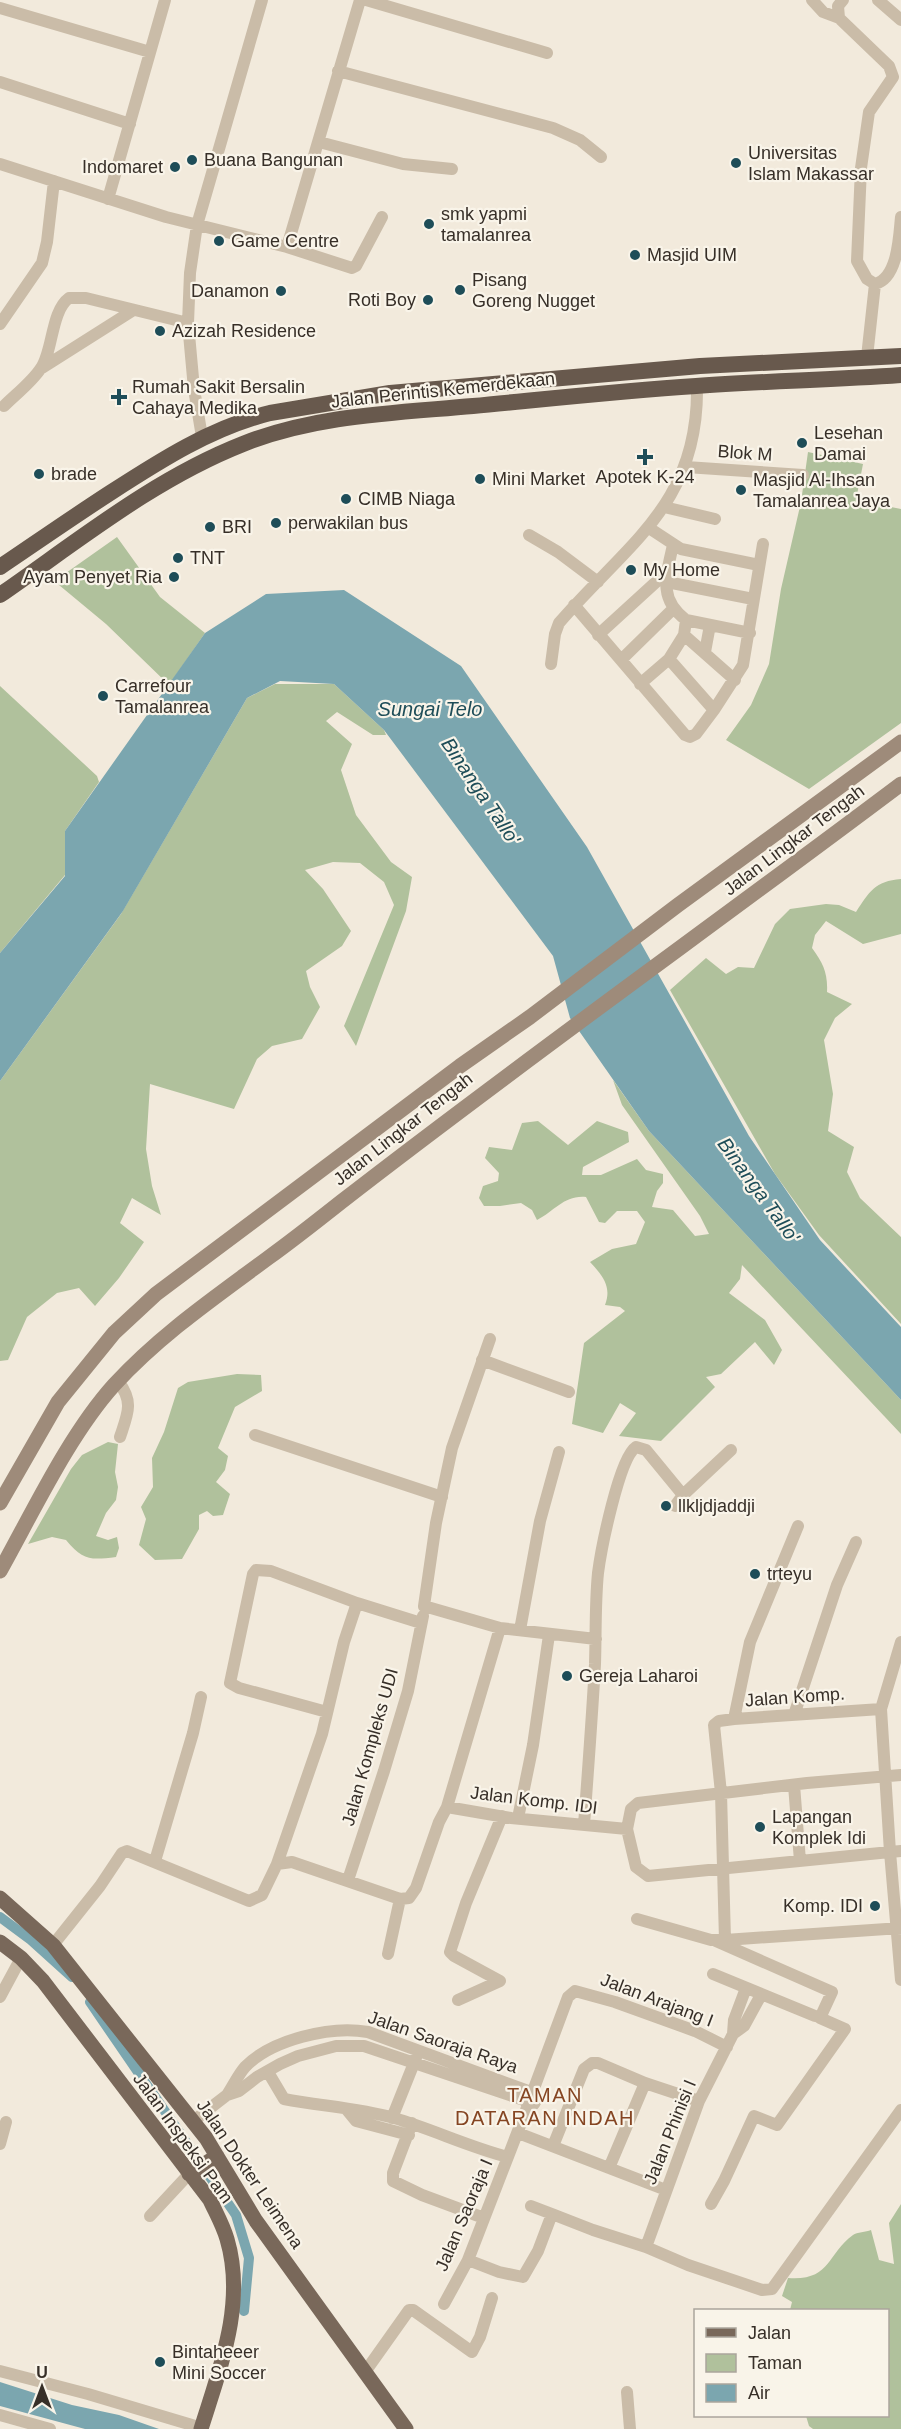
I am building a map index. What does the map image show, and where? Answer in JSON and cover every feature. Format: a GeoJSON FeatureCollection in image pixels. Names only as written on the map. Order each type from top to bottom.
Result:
{"type":"FeatureCollection","features":[{"type":"Feature","properties":{"kind":"highway","name":"Jalan Perintis Kemerdekaan"},"geometry":{"type":"LineString","coordinates":[[0,567],[157,462],[202,437],[252,417],[390,393],[700,366],[901,356]]}},
{"type":"Feature","properties":{"kind":"highway","name":"Jalan Perintis Kemerdekaan"},"geometry":{"type":"LineString","coordinates":[[0,595],[138,499],[213,456],[294,428],[404,412],[697,386],[901,375]]}},
{"type":"Feature","properties":{"kind":"highway"},"geometry":{"type":"LineString","coordinates":[[70,519],[83,537]]}},
{"type":"Feature","properties":{"kind":"main road","name":"Jalan Lingkar Tengah"},"geometry":{"type":"LineString","coordinates":[[0,1503],[58,1402],[114,1333],[156,1294],[460,1066],[530,1017],[678,905],[901,742]]}},
{"type":"Feature","properties":{"kind":"main road","name":"Jalan Lingkar Tengah"},"geometry":{"type":"LineString","coordinates":[[0,1571],[88,1417],[146,1352],[184,1318],[270,1256],[477,1096],[698,937],[901,784]]}},
{"type":"Feature","properties":{"kind":"main road","name":"Jalan Dokter Leimena"},"geometry":{"type":"LineString","coordinates":[[0,1898],[53,1945],[91,1990],[206,2138],[256,2221],[406,2429]]}},
{"type":"Feature","properties":{"kind":"main road","name":"Jalan Inspeksi Pam"},"geometry":{"type":"LineString","coordinates":[[0,1942],[21,1958],[43,1981],[210,2200],[223,2227],[232,2264],[235,2291],[232,2318],[201,2428]]}},
{"type":"Feature","properties":{"kind":"main road"},"geometry":{"type":"LineString","coordinates":[[189,2174],[218,2156]]}},
{"type":"Feature","properties":{"kind":"street"},"geometry":{"type":"LineString","coordinates":[[108,199],[165,0]]}},
{"type":"Feature","properties":{"kind":"street"},"geometry":{"type":"LineString","coordinates":[[202,437],[194,388],[188,323],[190,273],[197,225],[262,0]]}},
{"type":"Feature","properties":{"kind":"street"},"geometry":{"type":"LineString","coordinates":[[287,247],[360,0]]}},
{"type":"Feature","properties":{"kind":"street"},"geometry":{"type":"LineString","coordinates":[[366,0],[547,52]]}},
{"type":"Feature","properties":{"kind":"street"},"geometry":{"type":"LineString","coordinates":[[812,0],[824,12],[839,18],[889,66],[898,78],[869,112],[861,168],[857,261],[867,279],[874,284]]}},
{"type":"Feature","properties":{"kind":"street"},"geometry":{"type":"LineString","coordinates":[[839,18],[838,6],[843,0]]}},
{"type":"Feature","properties":{"kind":"street"},"geometry":{"type":"LineString","coordinates":[[878,0],[901,20]]}},
{"type":"Feature","properties":{"kind":"street"},"geometry":{"type":"LineString","coordinates":[[4,6],[150,52]]}},
{"type":"Feature","properties":{"kind":"street"},"geometry":{"type":"LineString","coordinates":[[338,71],[553,128],[580,140],[601,157]]}},
{"type":"Feature","properties":{"kind":"street"},"geometry":{"type":"LineString","coordinates":[[0,82],[130,124]]}},
{"type":"Feature","properties":{"kind":"street"},"geometry":{"type":"LineString","coordinates":[[319,142],[403,164],[452,169]]}},
{"type":"Feature","properties":{"kind":"street"},"geometry":{"type":"LineString","coordinates":[[0,165],[197,225],[287,247],[354,268],[382,217]]}},
{"type":"Feature","properties":{"kind":"street"},"geometry":{"type":"LineString","coordinates":[[0,324],[42,263],[47,242],[54,181]]}},
{"type":"Feature","properties":{"kind":"street"},"geometry":{"type":"LineString","coordinates":[[874,284],[880,282],[893,265],[901,217]]}},
{"type":"Feature","properties":{"kind":"street"},"geometry":{"type":"LineString","coordinates":[[867,357],[874,284]]}},
{"type":"Feature","properties":{"kind":"street"},"geometry":{"type":"LineString","coordinates":[[42,368],[66,300],[77,297],[188,323]]}},
{"type":"Feature","properties":{"kind":"street"},"geometry":{"type":"LineString","coordinates":[[4,406],[42,368],[132,311]]}},
{"type":"Feature","properties":{"kind":"street"},"geometry":{"type":"LineString","coordinates":[[550,664],[556,628],[574,605],[649,528],[664,507],[686,467],[697,410],[697,386]]}},
{"type":"Feature","properties":{"kind":"street","name":"Blok M"},"geometry":{"type":"LineString","coordinates":[[686,467],[803,475]]}},
{"type":"Feature","properties":{"kind":"street"},"geometry":{"type":"LineString","coordinates":[[664,507],[715,519]]}},
{"type":"Feature","properties":{"kind":"street"},"geometry":{"type":"LineString","coordinates":[[649,528],[673,545],[700,554],[759,565]]}},
{"type":"Feature","properties":{"kind":"street"},"geometry":{"type":"LineString","coordinates":[[529,535],[558,552],[598,582]]}},
{"type":"Feature","properties":{"kind":"street"},"geometry":{"type":"LineString","coordinates":[[574,605],[687,736],[696,734],[735,680],[743,664],[764,544]]}},
{"type":"Feature","properties":{"kind":"street"},"geometry":{"type":"LineString","coordinates":[[673,545],[667,577],[667,595],[672,610],[686,620],[750,633]]}},
{"type":"Feature","properties":{"kind":"street"},"geometry":{"type":"LineString","coordinates":[[667,577],[753,599]]}},
{"type":"Feature","properties":{"kind":"street"},"geometry":{"type":"LineString","coordinates":[[598,635],[667,577]]}},
{"type":"Feature","properties":{"kind":"street"},"geometry":{"type":"LineString","coordinates":[[621,660],[672,610]]}},
{"type":"Feature","properties":{"kind":"street"},"geometry":{"type":"LineString","coordinates":[[640,684],[669,659],[684,635],[686,620]]}},
{"type":"Feature","properties":{"kind":"street"},"geometry":{"type":"LineString","coordinates":[[705,652],[710,625]]}},
{"type":"Feature","properties":{"kind":"street"},"geometry":{"type":"LineString","coordinates":[[684,635],[735,680]]}},
{"type":"Feature","properties":{"kind":"street"},"geometry":{"type":"LineString","coordinates":[[669,659],[714,710]]}},
{"type":"Feature","properties":{"kind":"street","name":"Jalan Kompleks UDI"},"geometry":{"type":"LineString","coordinates":[[348,1880],[408,1691],[452,1448],[490,1338]]}},
{"type":"Feature","properties":{"kind":"street"},"geometry":{"type":"LineString","coordinates":[[482,1360],[569,1392]]}},
{"type":"Feature","properties":{"kind":"street"},"geometry":{"type":"LineString","coordinates":[[118,1381],[126,1394],[129,1405],[120,1437]]}},
{"type":"Feature","properties":{"kind":"street"},"geometry":{"type":"LineString","coordinates":[[255,1435],[442,1497]]}},
{"type":"Feature","properties":{"kind":"street"},"geometry":{"type":"LineString","coordinates":[[584,1825],[598,1575],[601,1554],[623,1467],[632,1450],[636,1447],[646,1449],[679,1500],[731,1450]]}},
{"type":"Feature","properties":{"kind":"street"},"geometry":{"type":"LineString","coordinates":[[520,1630],[540,1521],[559,1452]]}},
{"type":"Feature","properties":{"kind":"street"},"geometry":{"type":"LineString","coordinates":[[734,1719],[750,1642],[798,1526]]}},
{"type":"Feature","properties":{"kind":"street"},"geometry":{"type":"LineString","coordinates":[[794,1715],[837,1585],[856,1542]]}},
{"type":"Feature","properties":{"kind":"street"},"geometry":{"type":"LineString","coordinates":[[327,1712],[239,1688],[230,1683],[253,1574],[256,1570],[271,1571],[421,1623]]}},
{"type":"Feature","properties":{"kind":"street"},"geometry":{"type":"LineString","coordinates":[[53,1945],[100,1886],[122,1853],[133,1852],[249,1901],[261,1895],[277,1864],[322,1734],[344,1642],[357,1602]]}},
{"type":"Feature","properties":{"kind":"street"},"geometry":{"type":"LineString","coordinates":[[424,1606],[500,1628],[549,1635],[596,1638]]}},
{"type":"Feature","properties":{"kind":"street"},"geometry":{"type":"LineString","coordinates":[[447,1808],[500,1628]]}},
{"type":"Feature","properties":{"kind":"street"},"geometry":{"type":"LineString","coordinates":[[518,1818],[533,1745],[549,1635]]}},
{"type":"Feature","properties":{"kind":"street"},"geometry":{"type":"LineString","coordinates":[[901,1642],[881,1709],[886,1776],[896,1851],[901,1980]]}},
{"type":"Feature","properties":{"kind":"street"},"geometry":{"type":"LineString","coordinates":[[155,1861],[187,1754],[201,1697]]}},
{"type":"Feature","properties":{"kind":"street","name":"Jalan Komp."},"geometry":{"type":"LineString","coordinates":[[721,1941],[724,1869],[721,1793],[714,1725],[719,1721],[734,1719],[881,1709]]}},
{"type":"Feature","properties":{"kind":"street"},"geometry":{"type":"LineString","coordinates":[[896,1851],[645,1876],[636,1867],[627,1829],[631,1809],[635,1804],[901,1775]]}},
{"type":"Feature","properties":{"kind":"street"},"geometry":{"type":"LineString","coordinates":[[794,1785],[800,1861]]}},
{"type":"Feature","properties":{"kind":"street","name":"Jalan Komp. IDI"},"geometry":{"type":"LineString","coordinates":[[400,1899],[409,1898],[416,1888],[439,1822],[447,1808],[627,1829]]}},
{"type":"Feature","properties":{"kind":"street"},"geometry":{"type":"LineString","coordinates":[[458,2000],[500,1981],[450,1952],[466,1903],[502,1816]]}},
{"type":"Feature","properties":{"kind":"street"},"geometry":{"type":"LineString","coordinates":[[277,1864],[292,1862],[400,1899],[388,1954]]}},
{"type":"Feature","properties":{"kind":"street"},"geometry":{"type":"LineString","coordinates":[[637,1919],[721,1941],[832,1992],[820,2018],[845,2029],[777,2125],[754,2116],[711,2204]]}},
{"type":"Feature","properties":{"kind":"street"},"geometry":{"type":"LineString","coordinates":[[721,1941],[899,1928]]}},
{"type":"Feature","properties":{"kind":"street"},"geometry":{"type":"LineString","coordinates":[[0,1997],[21,1958]]}},
{"type":"Feature","properties":{"kind":"street"},"geometry":{"type":"LineString","coordinates":[[713,1974],[815,2016]]}},
{"type":"Feature","properties":{"kind":"street","name":"Jalan Phinisi I"},"geometry":{"type":"LineString","coordinates":[[734,2034],[734,2020],[746,1988]]}},
{"type":"Feature","properties":{"kind":"street","name":"Jalan Arajang I"},"geometry":{"type":"LineString","coordinates":[[573,1992],[584,1992],[625,2006],[694,2031],[727,2047]]}},
{"type":"Feature","properties":{"kind":"street","name":"Jalan Saoraja I"},"geometry":{"type":"LineString","coordinates":[[444,2304],[468,2260],[518,2133],[528,2097],[568,1997],[573,1992]]}},
{"type":"Feature","properties":{"kind":"street","name":"Jalan Phinisi I"},"geometry":{"type":"LineString","coordinates":[[646,2247],[699,2101],[734,2034],[744,2026],[761,1995]]}},
{"type":"Feature","properties":{"kind":"street"},"geometry":{"type":"LineString","coordinates":[[358,2045],[362,2031]]}},
{"type":"Feature","properties":{"kind":"street","name":"Jalan Saoraja Raya"},"geometry":{"type":"LineString","coordinates":[[227,2095],[245,2067],[268,2051],[291,2040],[326,2032],[362,2031],[419,2051],[528,2097]]}},
{"type":"Feature","properties":{"kind":"street","name":"Jalan Saoraja Raya"},"geometry":{"type":"LineString","coordinates":[[192,2122],[227,2095],[239,2091],[257,2077],[298,2056],[336,2046],[358,2045],[528,2097]]}},
{"type":"Feature","properties":{"kind":"street"},"geometry":{"type":"LineString","coordinates":[[392,2118],[419,2051]]}},
{"type":"Feature","properties":{"kind":"street"},"geometry":{"type":"LineString","coordinates":[[553,2146],[578,2082],[589,2064],[598,2063],[645,2084],[699,2101]]}},
{"type":"Feature","properties":{"kind":"street"},"geometry":{"type":"LineString","coordinates":[[268,2072],[284,2099],[358,2110],[392,2118],[410,2129]]}},
{"type":"Feature","properties":{"kind":"street"},"geometry":{"type":"LineString","coordinates":[[609,2168],[645,2084]]}},
{"type":"Feature","properties":{"kind":"street"},"geometry":{"type":"LineString","coordinates":[[347,2110],[356,2121],[410,2129],[508,2157]]}},
{"type":"Feature","properties":{"kind":"street"},"geometry":{"type":"LineString","coordinates":[[531,2206],[709,2272],[762,2290],[772,2289],[901,2110]]}},
{"type":"Feature","properties":{"kind":"street"},"geometry":{"type":"LineString","coordinates":[[0,2144],[7,2122]]}},
{"type":"Feature","properties":{"kind":"street"},"geometry":{"type":"LineString","coordinates":[[410,2129],[393,2172],[393,2181],[484,2218]]}},
{"type":"Feature","properties":{"kind":"street"},"geometry":{"type":"LineString","coordinates":[[518,2133],[666,2190]]}},
{"type":"Feature","properties":{"kind":"street"},"geometry":{"type":"LineString","coordinates":[[150,2216],[189,2174]]}},
{"type":"Feature","properties":{"kind":"street"},"geometry":{"type":"LineString","coordinates":[[468,2260],[500,2272],[523,2277],[535,2258],[552,2214]]}},
{"type":"Feature","properties":{"kind":"street"},"geometry":{"type":"LineString","coordinates":[[365,2372],[409,2310],[413,2310],[472,2352],[480,2337],[492,2298]]}},
{"type":"Feature","properties":{"kind":"street"},"geometry":{"type":"LineString","coordinates":[[0,2371],[88,2394],[201,2428]]}},
{"type":"Feature","properties":{"kind":"street"},"geometry":{"type":"LineString","coordinates":[[627,2392],[630,2429]]}},
{"type":"Feature","properties":{"kind":"street"},"geometry":{"type":"LineString","coordinates":[[0,2415],[50,2429]]}},
{"type":"Feature","properties":{"kind":"green space"},"geometry":{"type":"Polygon","coordinates":[[[808,452],[863,464],[856,500],[901,509],[901,723],[809,789],[726,740],[751,705],[769,664],[781,589],[801,502],[808,452]]]}},
{"type":"Feature","properties":{"kind":"green space"},"geometry":{"type":"Polygon","coordinates":[[[117,537],[160,597],[205,633],[169,685],[106,624],[56,580],[117,537]]]}},
{"type":"Feature","properties":{"kind":"green space"},"geometry":{"type":"Polygon","coordinates":[[[275,684],[334,684],[384,730],[386,735],[373,735],[337,712],[326,721],[352,744],[341,770],[356,815],[391,862],[412,877],[406,911],[356,1046],[344,1026],[394,905],[384,882],[360,863],[333,862],[305,870],[323,889],[351,931],[342,946],[306,971],[310,987],[320,1007],[302,1039],[272,1046],[257,1059],[234,1109],[150,1084],[146,1149],[152,1186],[161,1215],[132,1198],[120,1223],[144,1242],[119,1278],[95,1306],[79,1288],[57,1293],[27,1317],[8,1360],[0,1361],[0,1081],[121,914],[247,698],[275,684]]]}},
{"type":"Feature","properties":{"kind":"green space"},"geometry":{"type":"Polygon","coordinates":[[[0,686],[97,776],[99,782],[65,831],[65,875],[0,953],[0,686]]]}},
{"type":"Feature","properties":{"kind":"green space"},"geometry":{"type":"Polygon","coordinates":[[[901,879],[901,934],[863,944],[826,921],[815,935],[812,948],[824,968],[827,992],[852,1004],[835,1018],[824,1040],[833,1094],[828,1131],[854,1147],[847,1172],[860,1198],[901,1237],[901,1324],[819,1235],[775,1174],[670,990],[706,958],[726,974],[738,967],[754,968],[775,924],[790,909],[826,904],[839,905],[856,912],[879,885],[901,879]]]}},
{"type":"Feature","properties":{"kind":"green space"},"geometry":{"type":"Polygon","coordinates":[[[613,1080],[649,1131],[901,1400],[901,1434],[742,1265],[740,1279],[729,1293],[765,1320],[782,1350],[774,1365],[755,1342],[721,1374],[706,1377],[715,1387],[661,1441],[619,1436],[636,1413],[620,1403],[603,1433],[572,1424],[584,1343],[625,1311],[620,1307],[605,1305],[607,1287],[599,1272],[590,1262],[612,1249],[636,1244],[645,1222],[637,1211],[617,1211],[605,1223],[599,1222],[586,1197],[572,1198],[537,1220],[532,1210],[521,1203],[484,1206],[479,1198],[483,1186],[498,1181],[499,1173],[485,1158],[489,1147],[512,1150],[522,1123],[538,1121],[568,1145],[597,1121],[628,1132],[629,1142],[583,1167],[582,1175],[601,1175],[637,1159],[646,1170],[663,1174],[663,1183],[657,1191],[652,1207],[673,1210],[695,1236],[709,1234],[700,1216],[622,1105],[613,1080]]]}},
{"type":"Feature","properties":{"kind":"green space"},"geometry":{"type":"Polygon","coordinates":[[[237,1374],[261,1375],[262,1391],[235,1407],[218,1448],[228,1456],[225,1470],[216,1482],[230,1494],[223,1515],[213,1516],[207,1511],[199,1515],[199,1529],[182,1559],[155,1560],[139,1545],[146,1519],[141,1507],[153,1487],[152,1458],[164,1432],[178,1388],[188,1382],[237,1374]]]}},
{"type":"Feature","properties":{"kind":"green space"},"geometry":{"type":"Polygon","coordinates":[[[108,1442],[118,1444],[115,1472],[118,1487],[116,1500],[106,1513],[96,1536],[108,1540],[117,1537],[119,1548],[116,1557],[88,1558],[77,1552],[66,1540],[52,1537],[28,1544],[71,1469],[82,1455],[108,1442]]]}},
{"type":"Feature","properties":{"kind":"green space"},"geometry":{"type":"Polygon","coordinates":[[[901,2204],[901,2429],[813,2429],[809,2426],[806,2417],[889,2417],[889,2309],[790,2309],[792,2302],[782,2296],[788,2278],[802,2278],[820,2271],[853,2235],[871,2230],[879,2260],[894,2264],[889,2223],[901,2204]]]}},
{"type":"Feature","properties":{"kind":"water","name":"Sungai Telo"},"geometry":{"type":"Polygon","coordinates":[[[344,590],[461,666],[587,847],[749,1136],[820,1240],[901,1327],[901,1400],[649,1131],[570,1018],[553,956],[384,730],[334,684],[280,681],[247,698],[123,911],[0,1081],[0,953],[65,876],[65,831],[205,633],[266,594],[344,590]]]}},
{"type":"Feature","properties":{"kind":"water"},"geometry":{"type":"Polygon","coordinates":[[[0,2382],[72,2405],[119,2415],[159,2429],[85,2429],[0,2406],[0,2382]]]}},
{"type":"Feature","properties":{"kind":"waterway"},"geometry":{"type":"LineString","coordinates":[[0,1917],[31,1940],[72,1977]]}},
{"type":"Feature","properties":{"kind":"waterway"},"geometry":{"type":"LineString","coordinates":[[90,2002],[236,2215],[249,2258],[244,2311]]}},
{"type":"Feature","properties":{"kind":"place","name":"Buana Bangunan"},"geometry":{"type":"Point","coordinates":[192,160]}},
{"type":"Feature","properties":{"kind":"place","name":"Universitas Islam Makassar"},"geometry":{"type":"Point","coordinates":[736,163]}},
{"type":"Feature","properties":{"kind":"place","name":"Indomaret"},"geometry":{"type":"Point","coordinates":[175,167]}},
{"type":"Feature","properties":{"kind":"place","name":"smk yapmi tamalanrea"},"geometry":{"type":"Point","coordinates":[429,224]}},
{"type":"Feature","properties":{"kind":"place","name":"Game Centre"},"geometry":{"type":"Point","coordinates":[219,241]}},
{"type":"Feature","properties":{"kind":"place","name":"Masjid UIM"},"geometry":{"type":"Point","coordinates":[635,255]}},
{"type":"Feature","properties":{"kind":"place","name":"Pisang Goreng Nugget"},"geometry":{"type":"Point","coordinates":[460,290]}},
{"type":"Feature","properties":{"kind":"place","name":"Danamon"},"geometry":{"type":"Point","coordinates":[281,291]}},
{"type":"Feature","properties":{"kind":"place","name":"Roti Boy"},"geometry":{"type":"Point","coordinates":[428,300]}},
{"type":"Feature","properties":{"kind":"place","name":"Azizah Residence"},"geometry":{"type":"Point","coordinates":[160,331]}},
{"type":"Feature","properties":{"kind":"place","name":"Rumah Sakit Bersalin Cahaya Medika"},"geometry":{"type":"Point","coordinates":[119,397]}},
{"type":"Feature","properties":{"kind":"place","name":"Lesehan Damai"},"geometry":{"type":"Point","coordinates":[802,443]}},
{"type":"Feature","properties":{"kind":"place","name":"Apotek K-24"},"geometry":{"type":"Point","coordinates":[645,457]}},
{"type":"Feature","properties":{"kind":"place","name":"brade"},"geometry":{"type":"Point","coordinates":[39,474]}},
{"type":"Feature","properties":{"kind":"place","name":"Mini Market"},"geometry":{"type":"Point","coordinates":[480,479]}},
{"type":"Feature","properties":{"kind":"place","name":"Masjid Al-Ihsan Tamalanrea Jaya"},"geometry":{"type":"Point","coordinates":[741,490]}},
{"type":"Feature","properties":{"kind":"place","name":"CIMB Niaga"},"geometry":{"type":"Point","coordinates":[346,499]}},
{"type":"Feature","properties":{"kind":"place","name":"perwakilan bus"},"geometry":{"type":"Point","coordinates":[276,523]}},
{"type":"Feature","properties":{"kind":"place","name":"BRI"},"geometry":{"type":"Point","coordinates":[210,527]}},
{"type":"Feature","properties":{"kind":"place","name":"TNT"},"geometry":{"type":"Point","coordinates":[178,558]}},
{"type":"Feature","properties":{"kind":"place","name":"My Home"},"geometry":{"type":"Point","coordinates":[631,570]}},
{"type":"Feature","properties":{"kind":"place","name":"Ayam Penyet Ria"},"geometry":{"type":"Point","coordinates":[174,577]}},
{"type":"Feature","properties":{"kind":"place","name":"Carrefour Tamalanrea"},"geometry":{"type":"Point","coordinates":[103,696]}},
{"type":"Feature","properties":{"kind":"place","name":"llkljdjaddji"},"geometry":{"type":"Point","coordinates":[666,1506]}},
{"type":"Feature","properties":{"kind":"place","name":"trteyu"},"geometry":{"type":"Point","coordinates":[755,1574]}},
{"type":"Feature","properties":{"kind":"place","name":"Gereja Laharoi"},"geometry":{"type":"Point","coordinates":[567,1676]}},
{"type":"Feature","properties":{"kind":"place","name":"Lapangan Komplek Idi"},"geometry":{"type":"Point","coordinates":[760,1827]}},
{"type":"Feature","properties":{"kind":"place","name":"Komp. IDI"},"geometry":{"type":"Point","coordinates":[875,1906]}},
{"type":"Feature","properties":{"kind":"place","name":"Bintaheeer Mini Soccer"},"geometry":{"type":"Point","coordinates":[160,2362]}},
{"type":"Feature","properties":{"kind":"district","name":"TAMAN DATARAN INDAH"},"geometry":{"type":"Point","coordinates":[545,2106]}},
{"type":"Feature","properties":{"kind":"water label","name":"Binanga Tallo'"},"geometry":{"type":"Point","coordinates":[481,791]}},
{"type":"Feature","properties":{"kind":"water label","name":"Binanga Tallo'"},"geometry":{"type":"Point","coordinates":[759,1190]}}]}
